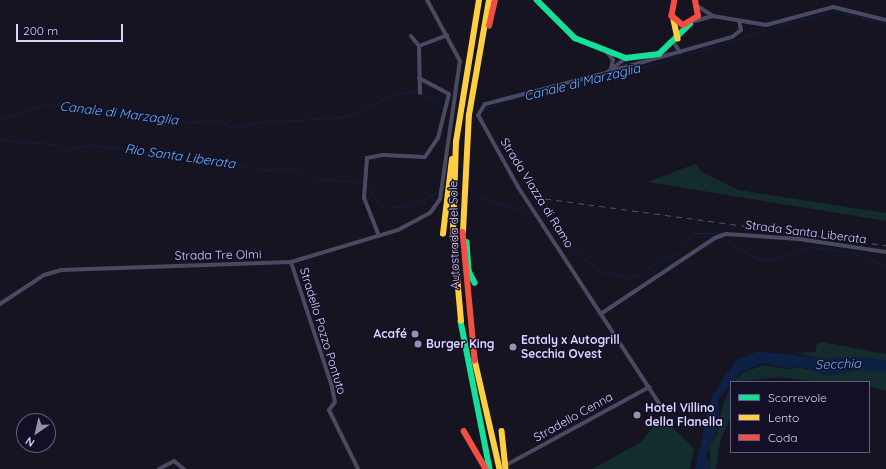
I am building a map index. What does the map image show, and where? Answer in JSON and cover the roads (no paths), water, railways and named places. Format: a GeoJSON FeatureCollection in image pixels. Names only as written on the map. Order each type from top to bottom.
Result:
{"type":"FeatureCollection","features":[{"type":"Feature","properties":{"kind":"main road","name":"Autostrada del Sole"},"geometry":{"type":"LineString","coordinates":[[479,0],[456,142],[453,210],[457,297],[472,398],[490,469]]}},
{"type":"Feature","properties":{"kind":"main road","name":"Autostrada del Sole"},"geometry":{"type":"LineString","coordinates":[[489,0],[467,130],[462,223],[471,343],[500,469]]}},
{"type":"Feature","properties":{"kind":"main road"},"geometry":{"type":"LineString","coordinates":[[478,65],[495,0]]}},
{"type":"Feature","properties":{"kind":"main road"},"geometry":{"type":"LineString","coordinates":[[537,0],[569,33],[607,52],[626,58],[651,57],[676,41],[693,22],[699,7],[695,0]]}},
{"type":"Feature","properties":{"kind":"main road"},"geometry":{"type":"LineString","coordinates":[[675,0],[671,11],[674,20],[676,41]]}},
{"type":"Feature","properties":{"kind":"main road"},"geometry":{"type":"LineString","coordinates":[[674,20],[693,22]]}},
{"type":"Feature","properties":{"kind":"main road"},"geometry":{"type":"LineString","coordinates":[[443,234],[456,142]]}},
{"type":"Feature","properties":{"kind":"main road"},"geometry":{"type":"LineString","coordinates":[[462,223],[469,271],[475,283]]}},
{"type":"Feature","properties":{"kind":"main road"},"geometry":{"type":"LineString","coordinates":[[464,431],[486,469]]}},
{"type":"Feature","properties":{"kind":"main road"},"geometry":{"type":"LineString","coordinates":[[502,432],[507,467]]}},
{"type":"Feature","properties":{"kind":"street"},"geometry":{"type":"LineString","coordinates":[[378,236],[366,206],[363,186],[365,163],[372,156],[419,157],[430,154],[438,138],[449,94],[456,85],[460,57],[427,0]]}},
{"type":"Feature","properties":{"kind":"street"},"geometry":{"type":"LineString","coordinates":[[699,7],[714,16],[770,24],[833,7],[886,20]]}},
{"type":"Feature","properties":{"kind":"street"},"geometry":{"type":"LineString","coordinates":[[693,22],[714,16]]}},
{"type":"Feature","properties":{"kind":"street","name":"Strada Viazza di Ramo"},"geometry":{"type":"LineString","coordinates":[[659,403],[602,313],[518,187],[478,115],[485,104],[680,52],[737,34],[741,28],[739,20]]}},
{"type":"Feature","properties":{"kind":"street"},"geometry":{"type":"LineString","coordinates":[[419,46],[447,35]]}},
{"type":"Feature","properties":{"kind":"street"},"geometry":{"type":"LineString","coordinates":[[411,36],[419,46],[420,93]]}},
{"type":"Feature","properties":{"kind":"street"},"geometry":{"type":"LineString","coordinates":[[676,41],[680,52]]}},
{"type":"Feature","properties":{"kind":"street"},"geometry":{"type":"LineString","coordinates":[[607,52],[613,60],[610,71]]}},
{"type":"Feature","properties":{"kind":"street","name":"Strada Viazza di Ramo"},"geometry":{"type":"LineString","coordinates":[[610,71],[626,58]]}},
{"type":"Feature","properties":{"kind":"street"},"geometry":{"type":"LineString","coordinates":[[419,78],[449,94]]}},
{"type":"Feature","properties":{"kind":"street","name":"Strada Tre Olmi"},"geometry":{"type":"LineString","coordinates":[[0,304],[47,274],[61,270],[291,262],[404,227],[435,209],[442,192],[456,85]]}},
{"type":"Feature","properties":{"kind":"street","name":"Strada Santa Liberata"},"geometry":{"type":"LineString","coordinates":[[602,313],[715,238],[726,234],[799,239],[886,252]]}},
{"type":"Feature","properties":{"kind":"street","name":"Stradello Pozzo Pontuto"},"geometry":{"type":"LineString","coordinates":[[291,262],[334,392],[335,402],[329,410],[358,469]]}},
{"type":"Feature","properties":{"kind":"street","name":"Stradello Cenna"},"geometry":{"type":"LineString","coordinates":[[507,467],[648,386]]}},
{"type":"Feature","properties":{"kind":"street"},"geometry":{"type":"LineString","coordinates":[[159,469],[174,461],[184,469]]}},
{"type":"Feature","properties":{"kind":"water","name":"Secchia"},"geometry":{"type":"Polygon","coordinates":[[[758,351],[824,359],[861,357],[886,361],[886,371],[855,370],[832,376],[798,366],[788,368],[763,363],[741,372],[734,381],[730,381],[730,385],[718,400],[720,421],[706,457],[711,464],[708,469],[695,469],[711,398],[735,361],[758,351]]]}},
{"type":"Feature","properties":{"kind":"waterway","name":"Canale di Marzaglia"},"geometry":{"type":"LineString","coordinates":[[794,22],[833,11],[886,23]]}},
{"type":"Feature","properties":{"kind":"waterway","name":"Canale di Marzaglia"},"geometry":{"type":"LineString","coordinates":[[688,54],[791,23]]}},
{"type":"Feature","properties":{"kind":"waterway","name":"Canale di Marzaglia"},"geometry":{"type":"LineString","coordinates":[[557,88],[580,85],[682,56]]}},
{"type":"Feature","properties":{"kind":"waterway","name":"Canale di Marzaglia"},"geometry":{"type":"LineString","coordinates":[[0,120],[46,103],[182,122],[221,121],[233,128],[261,122],[346,117],[389,96],[418,90]]}},
{"type":"Feature","properties":{"kind":"waterway","name":"Canale di Marzaglia"},"geometry":{"type":"LineString","coordinates":[[421,91],[442,108]]}},
{"type":"Feature","properties":{"kind":"waterway","name":"Canale di Marzaglia"},"geometry":{"type":"LineString","coordinates":[[484,109],[515,98]]}},
{"type":"Feature","properties":{"kind":"waterway","name":"Rio Santa Liberata"},"geometry":{"type":"LineString","coordinates":[[0,140],[53,144],[66,150],[90,145],[139,150],[188,160],[225,161],[262,170],[290,169],[317,179],[363,182]]}},
{"type":"Feature","properties":{"kind":"waterway","name":"Rio Santa Liberata"},"geometry":{"type":"LineString","coordinates":[[366,183],[377,202],[388,208],[412,205],[438,191]]}},
{"type":"Feature","properties":{"kind":"waterway","name":"Rio Santa Liberata"},"geometry":{"type":"LineString","coordinates":[[476,196],[530,212]]}},
{"type":"Feature","properties":{"kind":"waterway","name":"Rio Santa Liberata"},"geometry":{"type":"LineString","coordinates":[[543,210],[554,216],[558,230],[568,243]]}},
{"type":"Feature","properties":{"kind":"waterway","name":"Rio Santa Liberata"},"geometry":{"type":"LineString","coordinates":[[570,247],[597,270],[627,278],[642,273],[657,261],[679,254],[692,233],[720,233]]}},
{"type":"Feature","properties":{"kind":"waterway","name":"Rio Santa Liberata"},"geometry":{"type":"LineString","coordinates":[[723,239],[760,260],[776,259],[811,247],[854,253],[886,266]]}},
{"type":"Feature","properties":{"kind":"railway"},"geometry":{"type":"LineString","coordinates":[[534,197],[886,245]]}},
{"type":"Feature","properties":{"kind":"place","name":"Acafé"},"geometry":{"type":"Point","coordinates":[415,334]}},
{"type":"Feature","properties":{"kind":"place","name":"Burger King"},"geometry":{"type":"Point","coordinates":[418,344]}},
{"type":"Feature","properties":{"kind":"place","name":"Eataly x Autogrill Secchia Ovest"},"geometry":{"type":"Point","coordinates":[513,347]}},
{"type":"Feature","properties":{"kind":"place","name":"Hotel Villino della Flanella"},"geometry":{"type":"Point","coordinates":[637,415]}}]}
